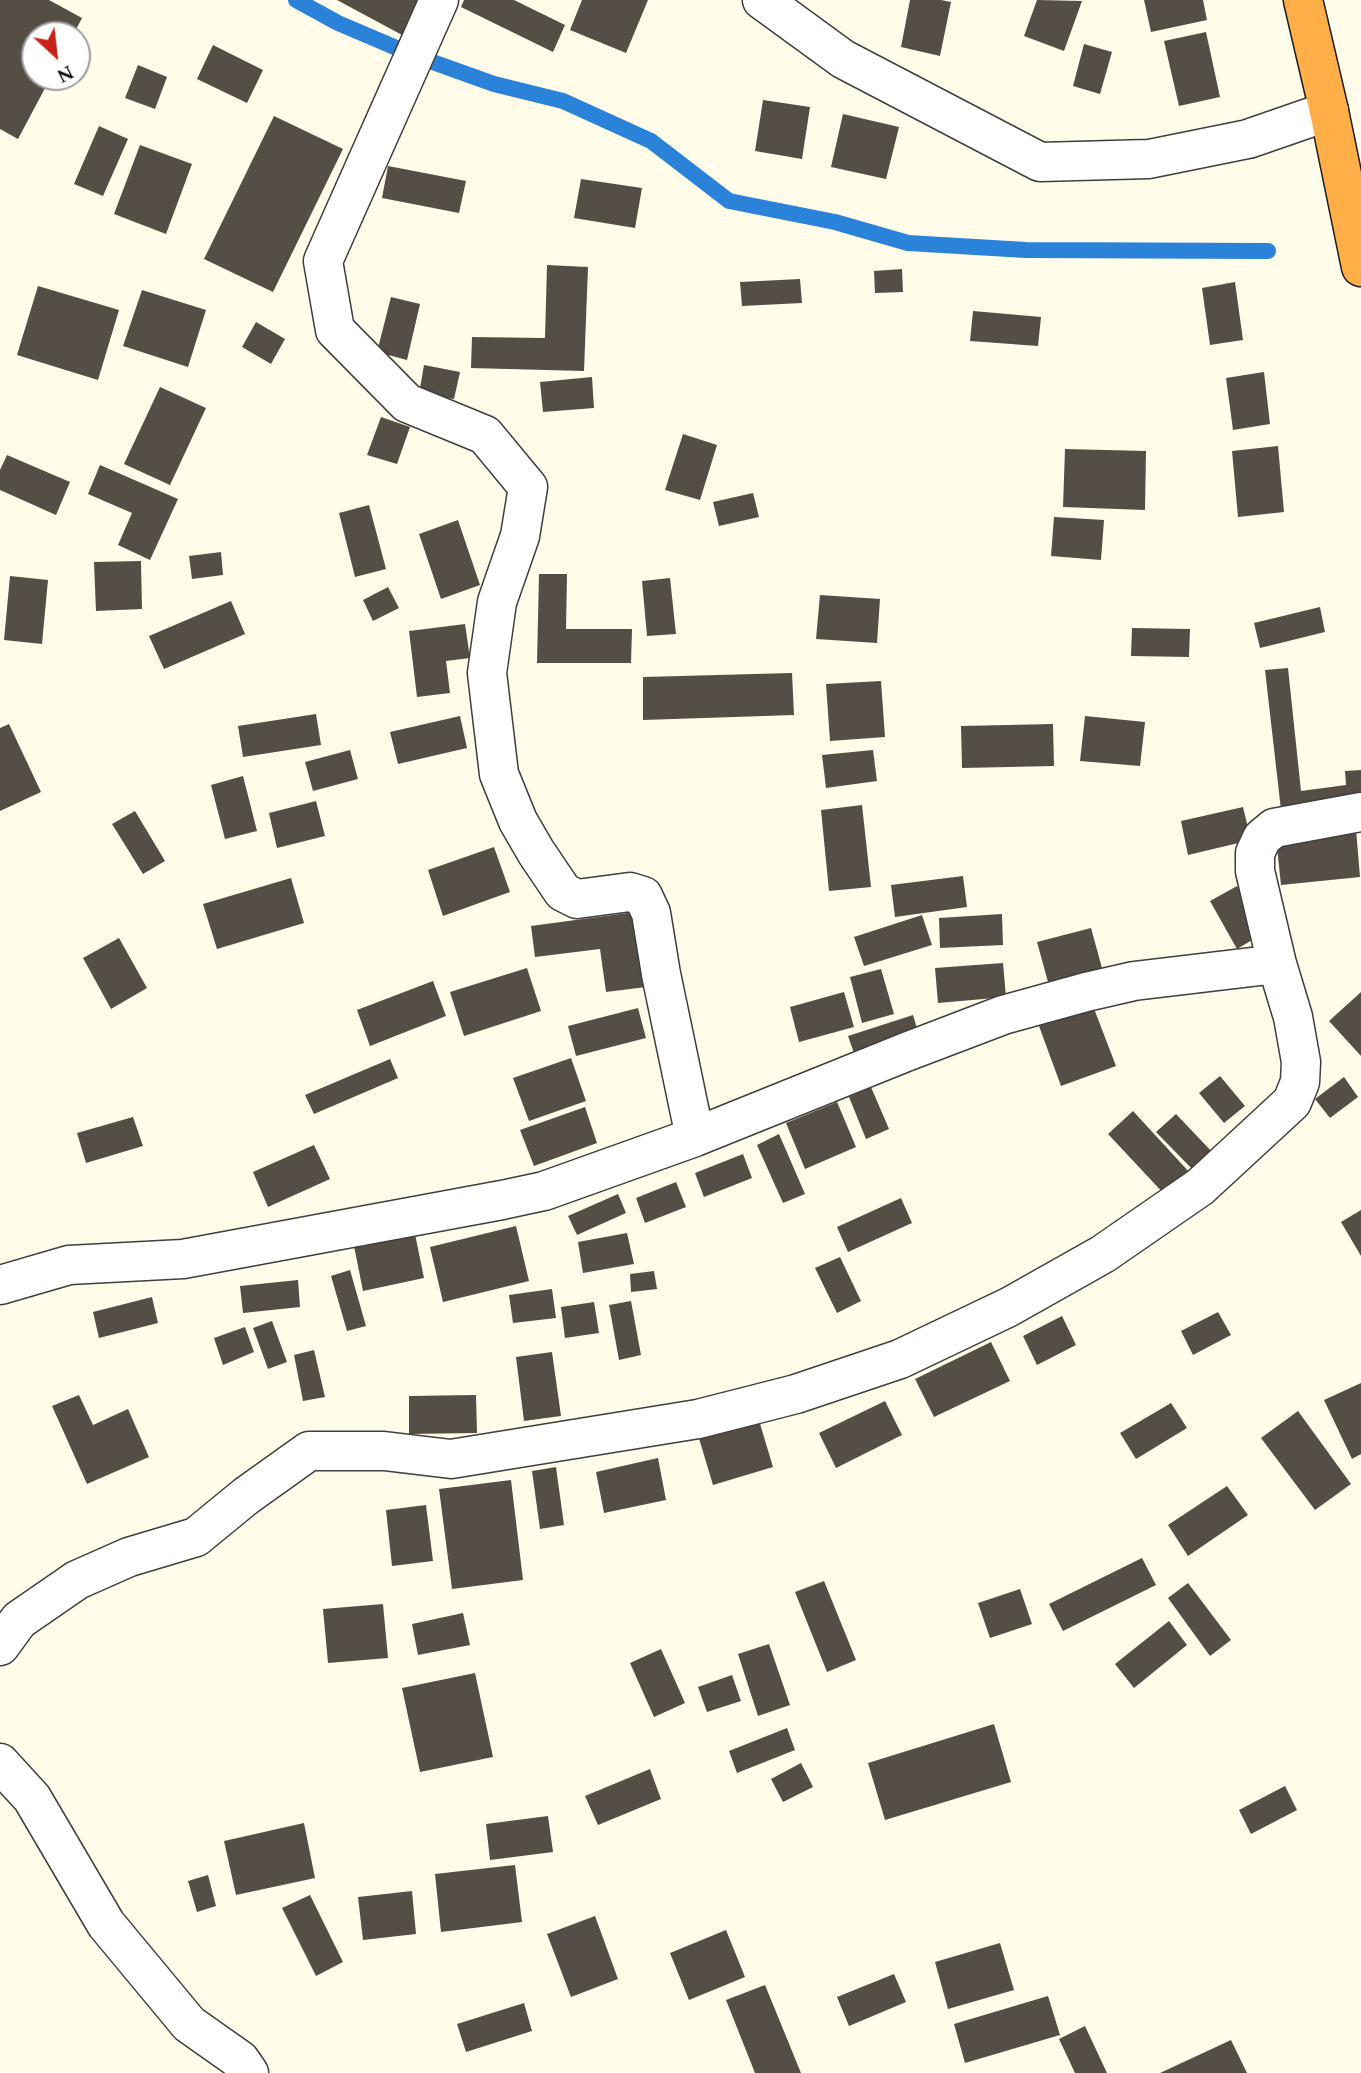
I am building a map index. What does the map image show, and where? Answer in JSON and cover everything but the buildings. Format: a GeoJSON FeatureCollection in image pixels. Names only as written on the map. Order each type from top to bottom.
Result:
{"type":"FeatureCollection","features":[{"type":"Feature","properties":{"kind":"highway"},"geometry":{"type":"LineString","coordinates":[[1303,0],[1361,267]]}},
{"type":"Feature","properties":{"kind":"street"},"geometry":{"type":"LineString","coordinates":[[439,0],[323,261],[335,330],[407,403],[485,435],[528,487],[520,536],[497,602],[487,673],[499,774],[518,821],[563,892],[577,899],[630,892],[643,896],[651,913],[695,1137]]}},
{"type":"Feature","properties":{"kind":"street"},"geometry":{"type":"LineString","coordinates":[[762,0],[843,59],[1040,162],[1149,159],[1248,139],[1329,111]]}},
{"type":"Feature","properties":{"kind":"street"},"geometry":{"type":"LineString","coordinates":[[0,1646],[19,1620],[77,1580],[129,1557],[196,1537],[246,1496],[309,1451],[384,1451],[451,1459],[698,1419],[796,1394],[900,1359],[1009,1307],[1103,1254],[1200,1187],[1292,1102],[1300,1082],[1301,1062],[1293,1017],[1277,964],[1255,871],[1255,853],[1262,838],[1274,828],[1361,812]]}},
{"type":"Feature","properties":{"kind":"street"},"geometry":{"type":"LineString","coordinates":[[0,1285],[69,1265],[183,1259],[544,1191],[695,1137],[1003,1015],[1134,981],[1277,964]]}},
{"type":"Feature","properties":{"kind":"street"},"geometry":{"type":"LineString","coordinates":[[0,1763],[32,1798],[106,1924],[189,2024],[240,2060],[249,2073]]}},
{"type":"Feature","properties":{"kind":"waterway"},"geometry":{"type":"LineString","coordinates":[[296,0],[338,23],[413,55],[494,84],[563,101],[651,141],[729,201],[835,222],[908,243],[1026,250],[1268,251]]}}]}
